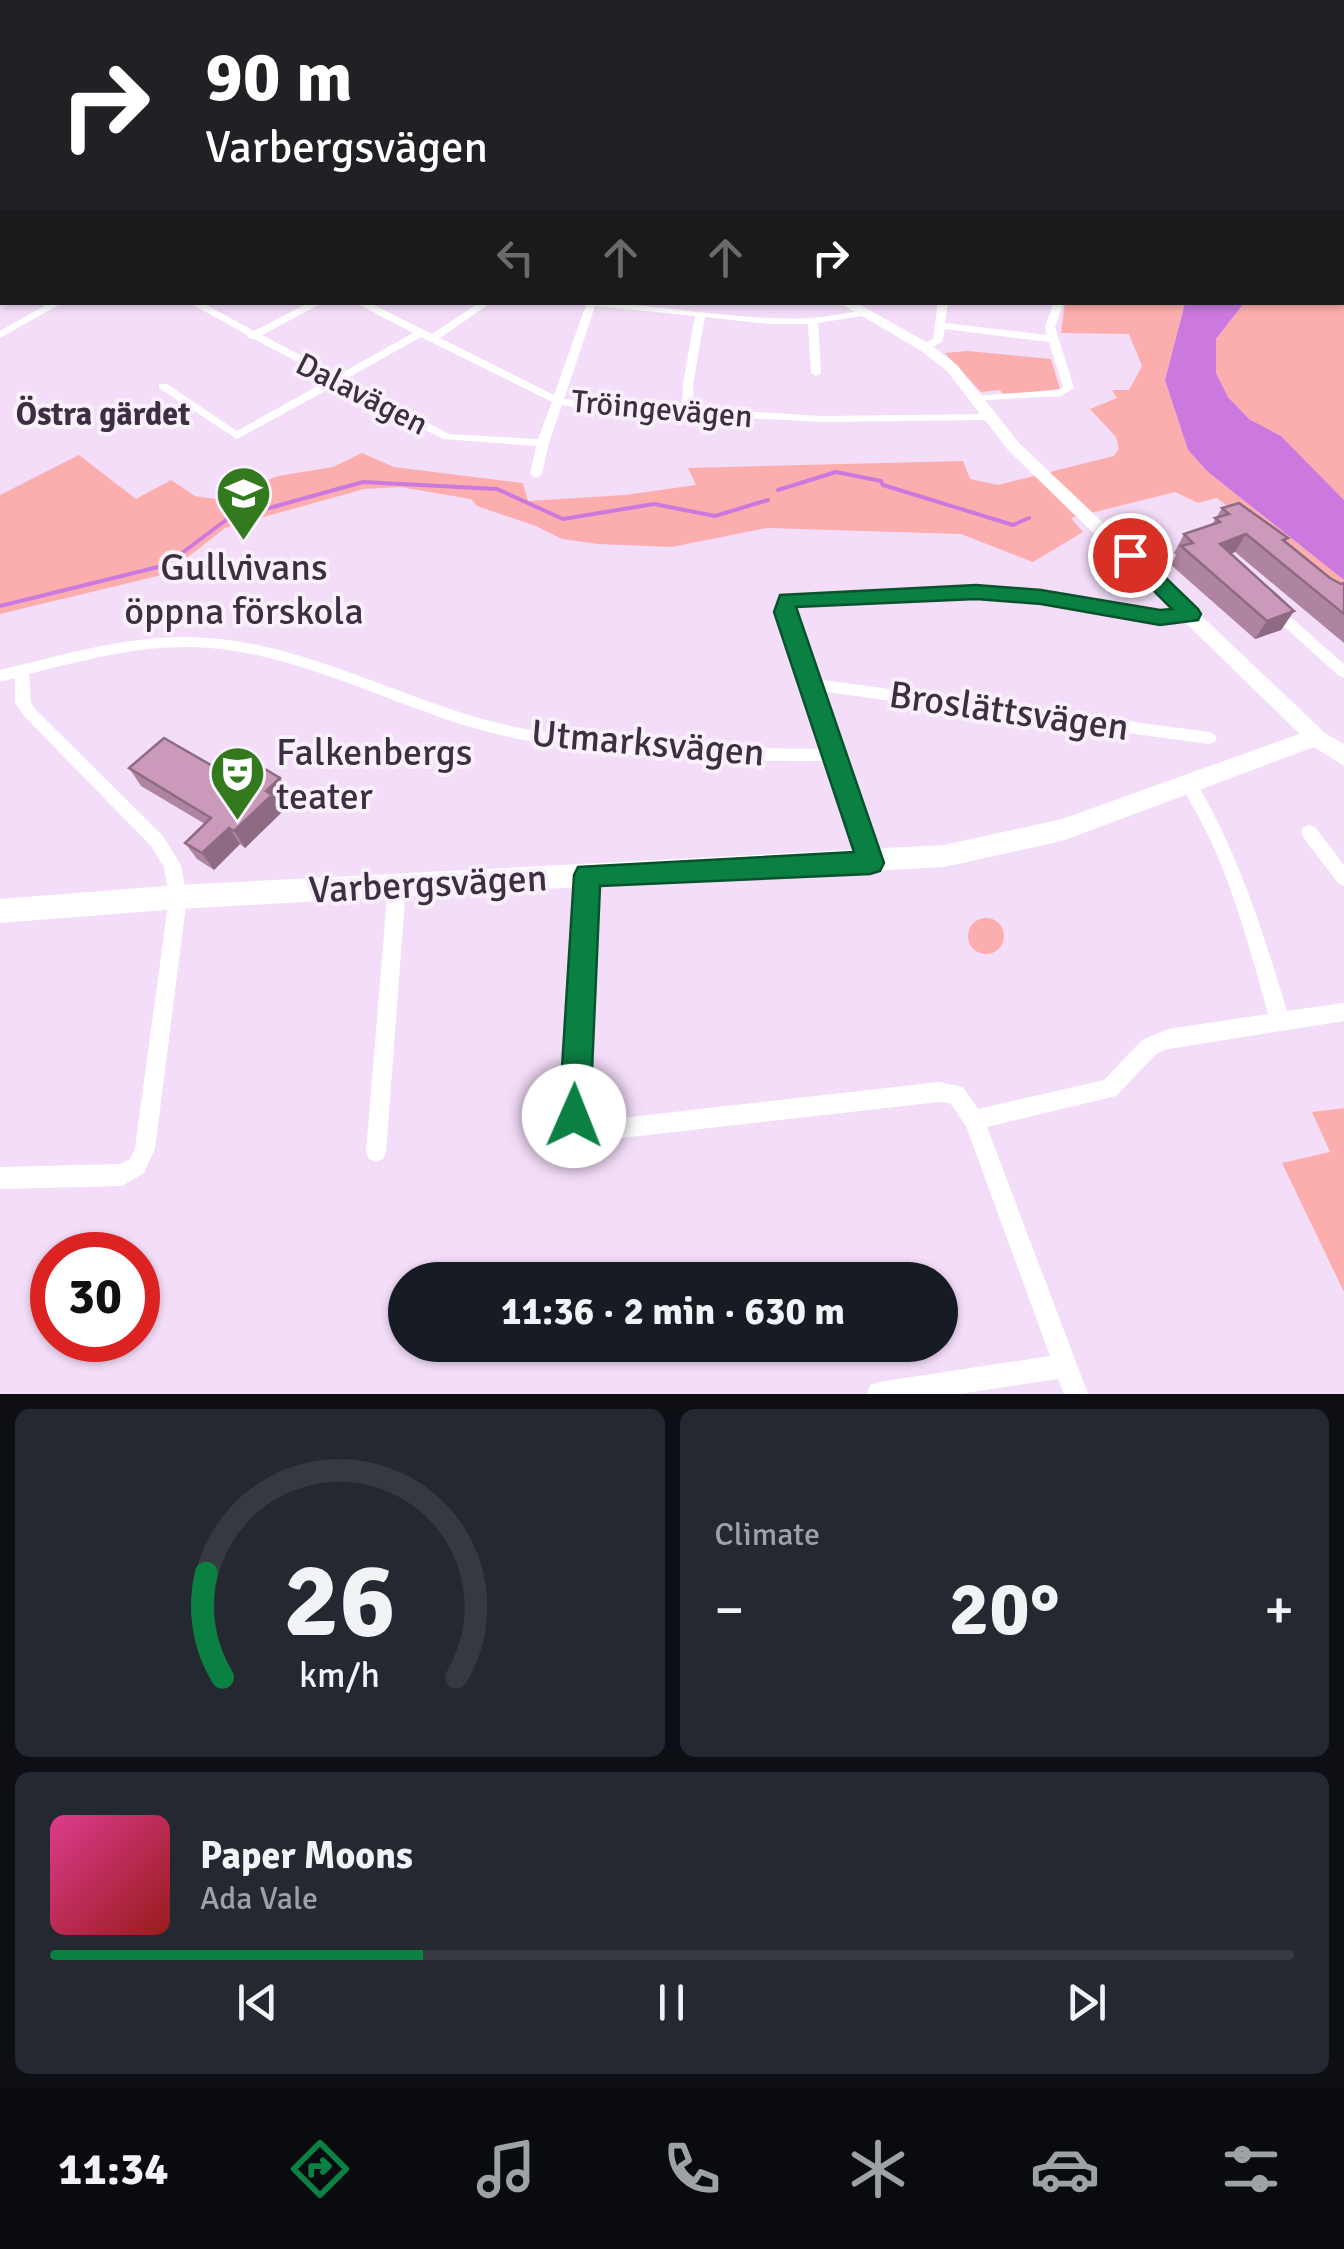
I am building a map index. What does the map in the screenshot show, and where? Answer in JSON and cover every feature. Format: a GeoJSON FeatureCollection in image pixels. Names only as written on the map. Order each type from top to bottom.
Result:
{"type":"FeatureCollection","features":[{"type":"Feature","properties":{"kind":"main road"},"geometry":{"type":"LineString","coordinates":[[1316,737],[1344,756]]}},
{"type":"Feature","properties":{"kind":"main road","name":"Varbergsvägen"},"geometry":{"type":"LineString","coordinates":[[0,911],[178,897],[870,863],[944,856],[1018,842],[1189,785],[1316,737]]}},
{"type":"Feature","properties":{"kind":"street"},"geometry":{"type":"LineString","coordinates":[[0,335],[55,305]]}},
{"type":"Feature","properties":{"kind":"street","name":"Dalavägen"},"geometry":{"type":"LineString","coordinates":[[198,305],[334,381],[447,436],[543,443]]}},
{"type":"Feature","properties":{"kind":"street"},"geometry":{"type":"LineString","coordinates":[[252,336],[314,305]]}},
{"type":"Feature","properties":{"kind":"street","name":"Tröingevägen"},"geometry":{"type":"LineString","coordinates":[[366,305],[558,401],[688,414],[821,420],[988,417]]}},
{"type":"Feature","properties":{"kind":"street"},"geometry":{"type":"LineString","coordinates":[[432,339],[483,305]]}},
{"type":"Feature","properties":{"kind":"street"},"geometry":{"type":"LineString","coordinates":[[536,474],[586,305]]}},
{"type":"Feature","properties":{"kind":"street"},"geometry":{"type":"LineString","coordinates":[[619,305],[724,318],[813,321],[864,313]]}},
{"type":"Feature","properties":{"kind":"street"},"geometry":{"type":"LineString","coordinates":[[724,318],[727,305]]}},
{"type":"Feature","properties":{"kind":"street"},"geometry":{"type":"LineString","coordinates":[[849,305],[925,347],[952,368],[988,417],[1039,472],[1316,737]]}},
{"type":"Feature","properties":{"kind":"street"},"geometry":{"type":"LineString","coordinates":[[925,347],[938,340],[943,305]]}},
{"type":"Feature","properties":{"kind":"street"},"geometry":{"type":"LineString","coordinates":[[974,399],[1062,392],[1069,388],[1053,339],[1052,318],[1058,305]]}},
{"type":"Feature","properties":{"kind":"street"},"geometry":{"type":"LineString","coordinates":[[688,414],[688,384],[700,316]]}},
{"type":"Feature","properties":{"kind":"street"},"geometry":{"type":"LineString","coordinates":[[813,321],[816,373]]}},
{"type":"Feature","properties":{"kind":"street"},"geometry":{"type":"LineString","coordinates":[[940,325],[1053,339]]}},
{"type":"Feature","properties":{"kind":"street"},"geometry":{"type":"LineString","coordinates":[[163,386],[237,436],[420,333]]}},
{"type":"Feature","properties":{"kind":"street"},"geometry":{"type":"LineString","coordinates":[[870,863],[784,605],[793,598],[1002,593],[1160,618],[1191,614]]}},
{"type":"Feature","properties":{"kind":"street"},"geometry":{"type":"LineString","coordinates":[[1259,597],[1344,672]]}},
{"type":"Feature","properties":{"kind":"street","name":"Utmarksvägen"},"geometry":{"type":"LineString","coordinates":[[0,676],[152,643],[208,643],[262,652],[474,722],[523,733],[623,748],[833,756]]}},
{"type":"Feature","properties":{"kind":"street"},"geometry":{"type":"LineString","coordinates":[[0,1178],[122,1175],[137,1166],[145,1148],[178,897],[172,866],[157,841],[29,712],[23,703],[22,670]]}},
{"type":"Feature","properties":{"kind":"street","name":"Broslättsvägen"},"geometry":{"type":"LineString","coordinates":[[809,684],[1208,738]]}},
{"type":"Feature","properties":{"kind":"street"},"geometry":{"type":"LineString","coordinates":[[1189,785],[1254,930],[1280,1021]]}},
{"type":"Feature","properties":{"kind":"street"},"geometry":{"type":"LineString","coordinates":[[1309,832],[1344,878]]}},
{"type":"Feature","properties":{"kind":"street"},"geometry":{"type":"LineString","coordinates":[[588,875],[572,1105],[580,1125],[595,1131],[939,1092],[956,1094],[974,1120],[1076,1394]]}},
{"type":"Feature","properties":{"kind":"street"},"geometry":{"type":"LineString","coordinates":[[376,1152],[397,886]]}},
{"type":"Feature","properties":{"kind":"street"},"geometry":{"type":"LineString","coordinates":[[974,1120],[1109,1089],[1149,1047],[1168,1039],[1344,1012]]}},
{"type":"Feature","properties":{"kind":"street"},"geometry":{"type":"LineString","coordinates":[[879,1394],[1066,1366]]}},
{"type":"Feature","properties":{"kind":"shaded area"},"geometry":{"type":"Polygon","coordinates":[[[1065,305],[1184,305],[1165,380],[1188,450],[1208,472],[1344,580],[1344,597],[1316,580],[1217,498],[1198,503],[1175,492],[1071,518],[1083,532],[1033,562],[961,534],[767,528],[672,547],[598,544],[562,539],[477,506],[471,499],[400,487],[364,489],[225,528],[166,574],[0,614],[0,495],[79,455],[136,499],[171,480],[195,496],[216,499],[278,476],[333,467],[362,453],[394,467],[523,483],[528,501],[625,495],[696,485],[688,468],[963,461],[970,479],[998,485],[1114,456],[1119,449],[1116,437],[1090,409],[1117,398],[1112,390],[1129,390],[1142,366],[1129,334],[1061,333],[1065,305]]]}},
{"type":"Feature","properties":{"kind":"shaded area"},"geometry":{"type":"Polygon","coordinates":[[[1184,305],[1242,305],[1216,339],[1216,373],[1228,397],[1249,419],[1281,436],[1344,500],[1344,580],[1208,472],[1188,450],[1165,380],[1184,305]]]}},
{"type":"Feature","properties":{"kind":"shaded area"},"geometry":{"type":"Polygon","coordinates":[[[1242,305],[1344,305],[1344,500],[1281,436],[1249,419],[1228,397],[1216,373],[1216,339],[1242,305]]]}},
{"type":"Feature","properties":{"kind":"shaded area"},"geometry":{"type":"Polygon","coordinates":[[[967,351],[1051,359],[1060,389],[1004,395],[1000,390],[981,392],[945,353],[967,351]]]}},
{"type":"Feature","properties":{"kind":"shaded area"},"geometry":{"type":"Polygon","coordinates":[[[986,918],[998,924],[1004,936],[998,948],[986,954],[974,948],[968,936],[974,924],[986,918]]]}},
{"type":"Feature","properties":{"kind":"shaded area"},"geometry":{"type":"Polygon","coordinates":[[[1344,1108],[1344,1292],[1282,1163],[1330,1152],[1312,1112],[1344,1108]]]}},
{"type":"Feature","properties":{"kind":"building"},"geometry":{"type":"Polygon","coordinates":[[[1239,503],[1288,538],[1283,540],[1330,578],[1344,583],[1344,614],[1246,534],[1220,544],[1294,611],[1267,621],[1181,546],[1193,543],[1184,534],[1220,522],[1215,518],[1229,514],[1222,508],[1239,503]]]}},
{"type":"Feature","properties":{"kind":"building"},"geometry":{"type":"Polygon","coordinates":[[[164,738],[242,783],[260,766],[280,778],[266,791],[272,795],[234,831],[229,828],[202,853],[185,843],[211,818],[129,768],[164,738]]]}},
{"type":"Feature","properties":{"kind":"waterway"},"geometry":{"type":"LineString","coordinates":[[778,490],[836,472],[881,481],[883,485],[1013,525],[1029,518]]}},
{"type":"Feature","properties":{"kind":"waterway"},"geometry":{"type":"LineString","coordinates":[[0,606],[166,565],[226,520],[363,482],[497,489],[563,519],[654,504],[715,516],[768,500]]}},
{"type":"Feature","properties":{"kind":"place","name":"Gullvivans öppna förskola"},"geometry":{"type":"Point","coordinates":[244,543]}},
{"type":"Feature","properties":{"kind":"place","name":"Falkenbergs teater"},"geometry":{"type":"Point","coordinates":[237,823]}},
{"type":"Feature","properties":{"kind":"district","name":"Östra gärdet"},"geometry":{"type":"Point","coordinates":[103,414]}},
{"type":"Feature","properties":{"kind":"route"},"geometry":{"type":"LineString","coordinates":[[574,1116],[588,875],[870,863],[785,612],[787,600],[976,592],[1041,597],[1160,618],[1191,614],[1130,555]]}}]}
